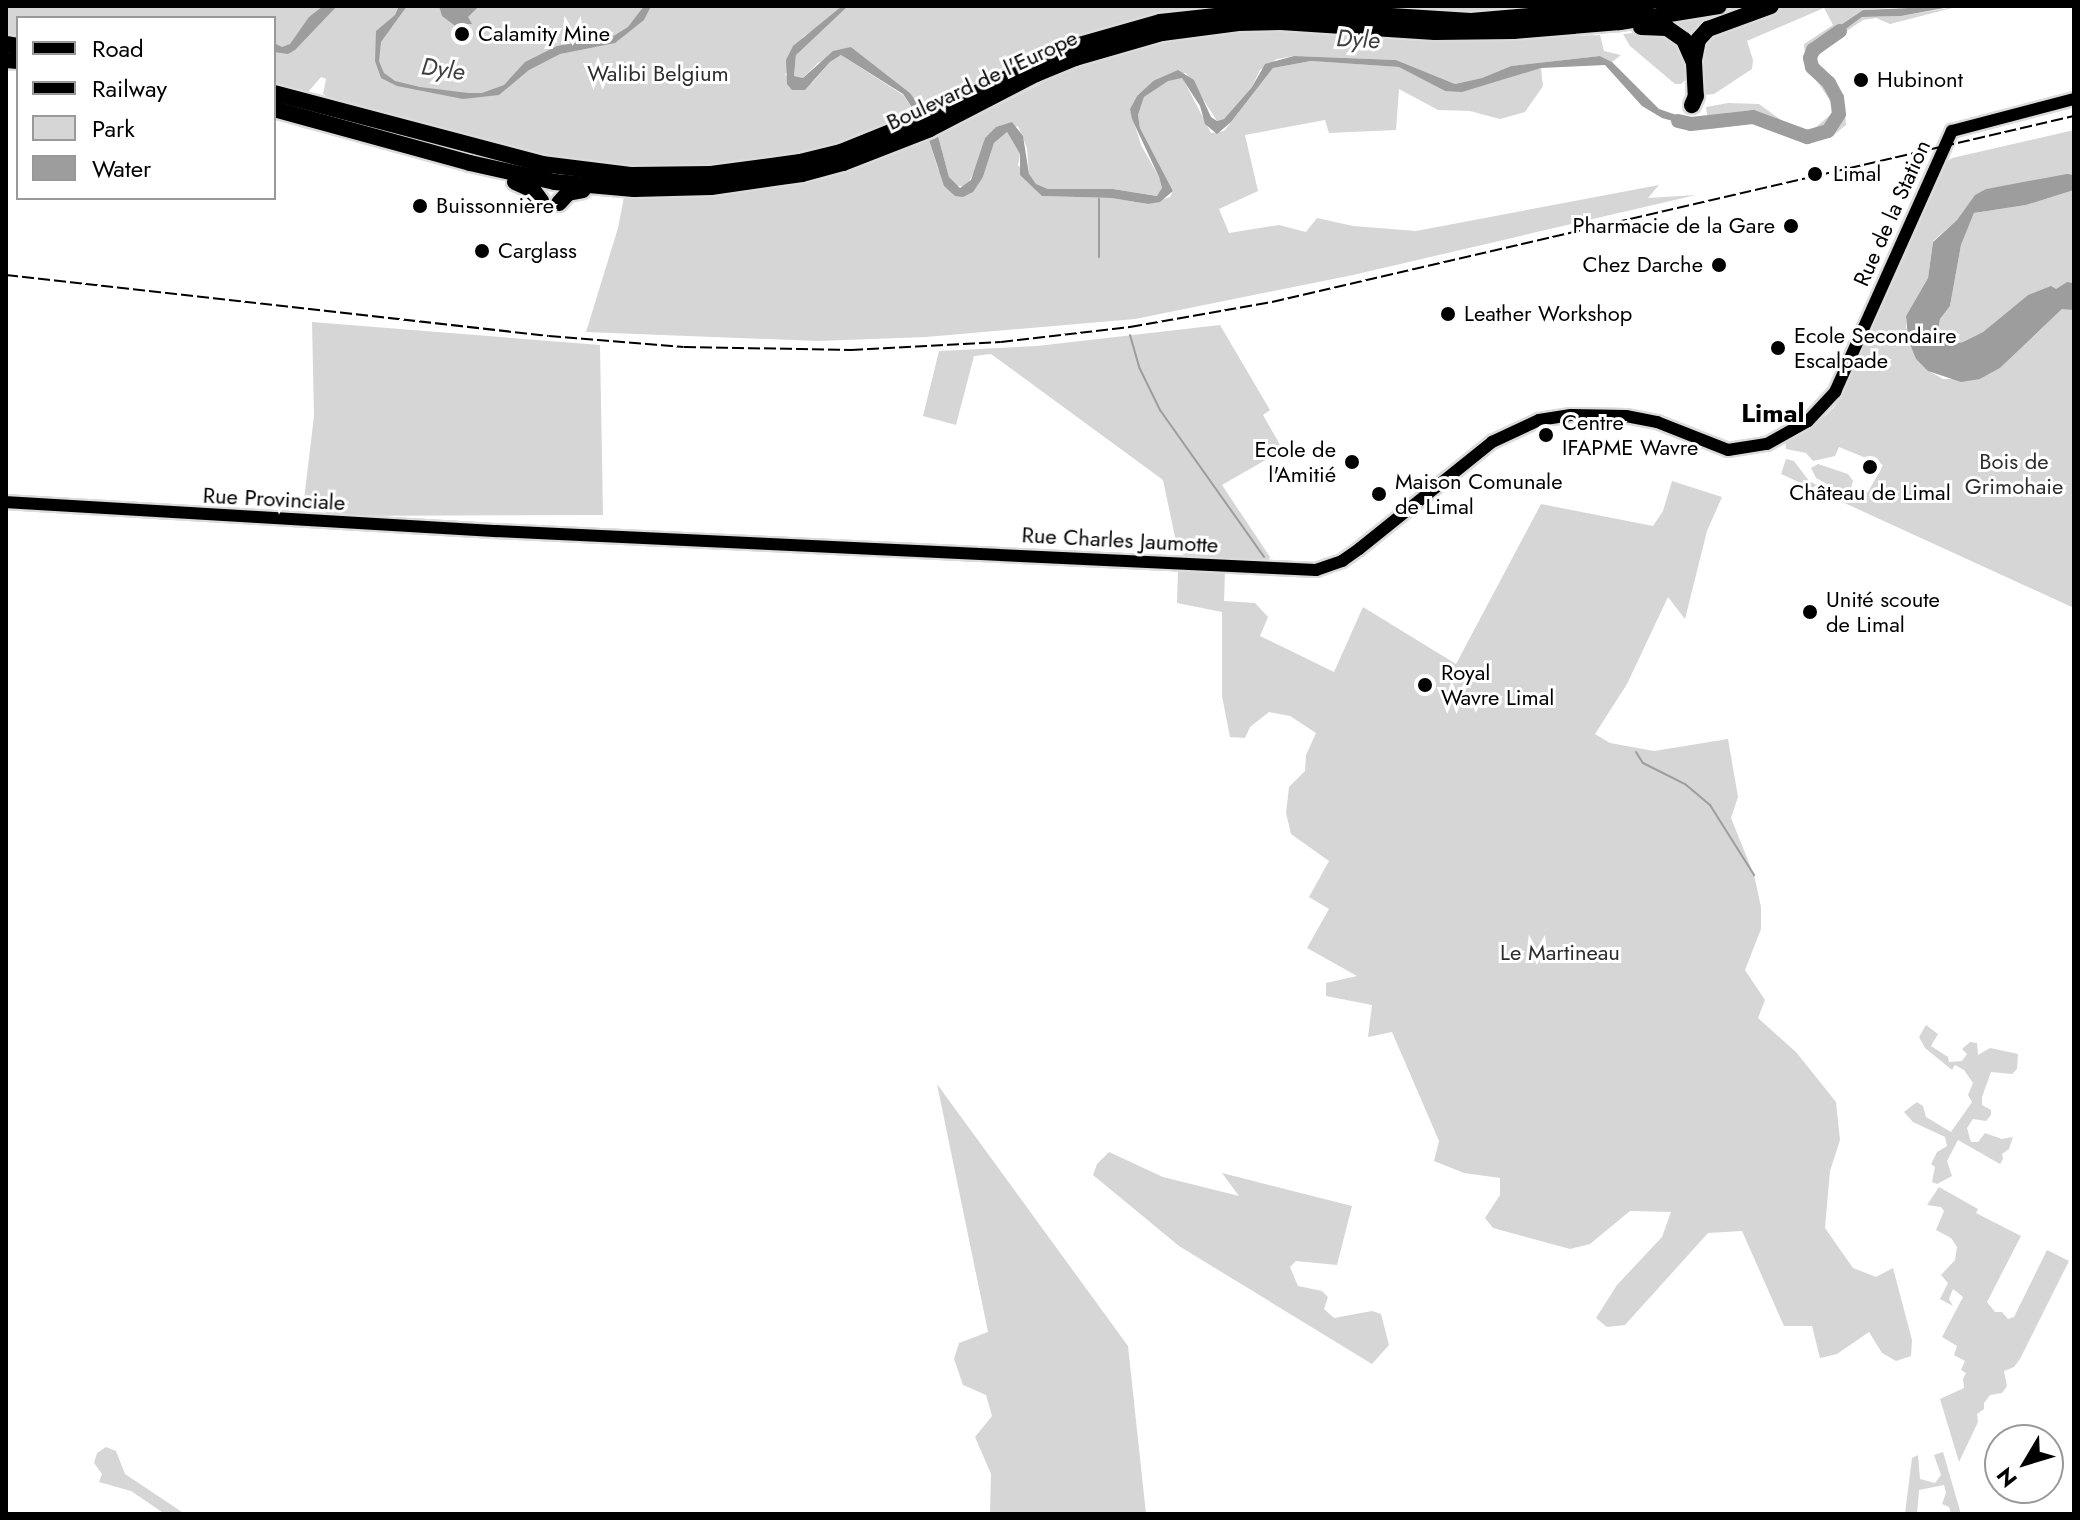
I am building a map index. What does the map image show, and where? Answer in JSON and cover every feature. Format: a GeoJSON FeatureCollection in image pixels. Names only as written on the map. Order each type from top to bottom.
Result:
{"type":"FeatureCollection","features":[{"type":"Feature","properties":{"kind":"highway"},"geometry":{"type":"LineString","coordinates":[[1514,19],[1537,6]]}},
{"type":"Feature","properties":{"kind":"highway"},"geometry":{"type":"LineString","coordinates":[[1562,6],[1589,13]]}},
{"type":"Feature","properties":{"kind":"highway","name":"Boulevard de l'Europe"},"geometry":{"type":"LineString","coordinates":[[276,94],[542,164],[632,175],[699,175],[788,164],[841,152],[925,118],[1069,48],[1160,22],[1280,9],[1397,19],[1514,19],[1646,6]]}},
{"type":"Feature","properties":{"kind":"highway","name":"Boulevard de l'Europe"},"geometry":{"type":"LineString","coordinates":[[276,110],[470,163],[592,186],[698,188],[802,174],[884,149],[1075,58],[1187,29],[1281,22],[1474,32],[1620,22],[1719,6]]}},
{"type":"Feature","properties":{"kind":"highway"},"geometry":{"type":"LineString","coordinates":[[1694,62],[1701,33],[1771,6]]}},
{"type":"Feature","properties":{"kind":"highway"},"geometry":{"type":"LineString","coordinates":[[1620,22],[1676,33],[1690,49],[1696,96],[1692,105]]}},
{"type":"Feature","properties":{"kind":"highway"},"geometry":{"type":"LineString","coordinates":[[470,163],[480,173],[530,187],[541,201]]}},
{"type":"Feature","properties":{"kind":"highway"},"geometry":{"type":"LineString","coordinates":[[559,203],[568,193],[592,186]]}},
{"type":"Feature","properties":{"kind":"main road","name":"Rue de la Station"},"geometry":{"type":"LineString","coordinates":[[1767,444],[1819,413],[1835,392],[1952,131],[2074,99]]}},
{"type":"Feature","properties":{"kind":"main road","name":"Rue Charles Jaumotte"},"geometry":{"type":"LineString","coordinates":[[540,533],[1316,570],[1342,561],[1359,549],[1464,462],[1507,432],[1539,420],[1571,415],[1650,420],[1728,450],[1767,444]]}},
{"type":"Feature","properties":{"kind":"main road","name":"Rue Provinciale"},"geometry":{"type":"LineString","coordinates":[[6,502],[540,533]]}},
{"type":"Feature","properties":{"kind":"green space","name":"Walibi Belgium"},"geometry":{"type":"Polygon","coordinates":[[[6,6],[842,6],[834,16],[803,37],[785,75],[811,84],[830,62],[841,55],[903,95],[915,112],[862,135],[813,151],[747,163],[664,169],[586,165],[491,146],[331,99],[323,94],[326,79],[321,77],[308,92],[276,84],[276,16],[16,16],[16,36],[6,34],[6,6]]]}},
{"type":"Feature","properties":{"kind":"green space"},"geometry":{"type":"Polygon","coordinates":[[[848,6],[1210,6],[1154,15],[1041,48],[922,109],[910,93],[851,47],[818,63],[803,78],[794,76],[796,55],[848,6]]]}},
{"type":"Feature","properties":{"kind":"green space"},"geometry":{"type":"Polygon","coordinates":[[[1318,6],[1528,6],[1451,13],[1318,6]]]}},
{"type":"Feature","properties":{"kind":"green space"},"geometry":{"type":"Polygon","coordinates":[[[1742,6],[1761,6],[1694,39],[1663,22],[1742,6]]]}},
{"type":"Feature","properties":{"kind":"green space"},"geometry":{"type":"Polygon","coordinates":[[[1783,6],[1923,6],[1863,10],[1823,37],[1825,44],[1862,17],[1901,16],[1960,6],[1890,24],[1876,18],[1863,20],[1829,43],[1815,60],[1844,101],[1846,125],[1831,137],[1806,141],[1758,123],[1709,129],[1706,107],[1728,103],[1759,104],[1792,128],[1810,132],[1836,110],[1806,64],[1804,44],[1833,25],[1824,8],[1747,41],[1753,60],[1752,69],[1714,94],[1704,95],[1701,50],[1704,42],[1719,29],[1783,6]]]}},
{"type":"Feature","properties":{"kind":"green space"},"geometry":{"type":"Polygon","coordinates":[[[1306,30],[1438,40],[1600,35],[1604,51],[1621,55],[1612,62],[1600,56],[1511,66],[1482,78],[1455,84],[1396,60],[1294,56],[1277,59],[1260,70],[1252,87],[1224,119],[1217,121],[1186,73],[1153,81],[1137,96],[1130,109],[1141,145],[1159,177],[1162,188],[1158,196],[1113,189],[1048,189],[1036,184],[1029,175],[1027,148],[1018,126],[985,138],[979,163],[966,187],[954,185],[949,177],[938,136],[1062,73],[1120,52],[1175,41],[1249,31],[1306,30]]]}},
{"type":"Feature","properties":{"kind":"green space"},"geometry":{"type":"Polygon","coordinates":[[[1655,31],[1685,46],[1688,78],[1681,84],[1675,84],[1630,46],[1623,34],[1655,31]]]}},
{"type":"Feature","properties":{"kind":"green space"},"geometry":{"type":"Polygon","coordinates":[[[1311,61],[1400,67],[1445,91],[1541,68],[1543,86],[1525,112],[1500,119],[1470,111],[1438,110],[1399,89],[1396,130],[1329,133],[1325,120],[1245,135],[1258,191],[1219,209],[1229,233],[1279,225],[1306,232],[1317,218],[1353,226],[1416,231],[1659,185],[1648,198],[1696,195],[1353,275],[1135,319],[926,337],[818,341],[586,332],[618,228],[624,197],[704,196],[808,182],[929,140],[938,169],[955,195],[983,177],[994,143],[1007,132],[1020,154],[1018,165],[1042,196],[1111,198],[1148,204],[1170,197],[1173,191],[1140,128],[1138,115],[1144,97],[1168,80],[1182,77],[1211,133],[1224,131],[1273,68],[1311,61]]]}},
{"type":"Feature","properties":{"kind":"green space","name":"Bois de Grimohaie"},"geometry":{"type":"Polygon","coordinates":[[[2074,130],[2074,175],[1986,189],[1975,196],[1957,220],[1933,241],[1928,278],[1906,316],[1906,327],[1916,359],[1929,371],[1943,379],[1980,379],[2000,368],[2063,308],[2074,310],[2074,608],[1781,474],[1786,459],[1794,461],[1809,481],[1827,490],[1848,495],[1859,490],[1868,492],[1883,465],[1839,447],[1835,456],[1813,461],[1806,453],[1786,449],[1785,440],[1825,416],[1835,406],[1943,164],[1952,158],[2074,130]]]}},
{"type":"Feature","properties":{"kind":"green space"},"geometry":{"type":"Polygon","coordinates":[[[2074,190],[2074,283],[2067,282],[2056,289],[2028,295],[1983,332],[1963,342],[1954,344],[1944,340],[1938,330],[1940,319],[1950,306],[1961,245],[1974,213],[2026,205],[2074,190]]]}},
{"type":"Feature","properties":{"kind":"green space"},"geometry":{"type":"Polygon","coordinates":[[[312,322],[600,345],[603,515],[329,516],[323,510],[303,508],[314,416],[312,322]]]}},
{"type":"Feature","properties":{"kind":"green space"},"geometry":{"type":"Polygon","coordinates":[[[1220,325],[1270,410],[1263,415],[1283,450],[1222,485],[1270,557],[1268,563],[1191,560],[1178,551],[1163,480],[991,354],[974,356],[956,425],[923,416],[939,351],[1037,346],[1220,325]]]}},
{"type":"Feature","properties":{"kind":"green space"},"geometry":{"type":"Polygon","coordinates":[[[1818,464],[1848,474],[1853,481],[1851,488],[1838,490],[1816,478],[1811,468],[1818,464]]]}},
{"type":"Feature","properties":{"kind":"green space","name":"Le Martineau"},"geometry":{"type":"Polygon","coordinates":[[[1672,481],[1722,497],[1707,531],[1685,619],[1668,597],[1627,684],[1595,734],[1610,743],[1654,751],[1728,739],[1738,797],[1731,818],[1754,875],[1761,907],[1761,929],[1745,970],[1765,1000],[1758,1018],[1796,1052],[1836,1102],[1840,1140],[1830,1171],[1825,1228],[1853,1268],[1876,1277],[1893,1268],[1912,1340],[1911,1356],[1896,1361],[1882,1353],[1869,1332],[1837,1354],[1820,1358],[1812,1326],[1784,1326],[1742,1231],[1708,1233],[1625,1325],[1607,1327],[1596,1318],[1617,1285],[1662,1237],[1671,1212],[1630,1211],[1590,1244],[1570,1249],[1493,1228],[1485,1218],[1500,1195],[1500,1178],[1464,1173],[1434,1161],[1439,1141],[1392,1032],[1368,1037],[1372,1005],[1326,996],[1326,983],[1357,976],[1307,948],[1329,909],[1309,897],[1329,861],[1291,834],[1286,813],[1289,787],[1305,771],[1306,755],[1316,733],[1290,716],[1269,712],[1250,727],[1245,738],[1230,737],[1222,696],[1222,612],[1177,603],[1178,570],[1225,572],[1224,601],[1255,603],[1268,617],[1260,636],[1334,672],[1363,607],[1456,664],[1541,504],[1653,526],[1663,511],[1672,481]]]}},
{"type":"Feature","properties":{"kind":"green space"},"geometry":{"type":"Polygon","coordinates":[[[1926,1025],[1938,1034],[1931,1046],[1948,1057],[1949,1062],[1962,1061],[1967,1054],[1962,1049],[1970,1042],[1977,1043],[1978,1055],[1990,1048],[2018,1054],[2017,1069],[2012,1074],[1991,1072],[1982,1105],[1991,1110],[1991,1115],[1986,1121],[1973,1119],[1967,1128],[1971,1142],[1978,1142],[1985,1133],[2002,1139],[2013,1137],[2009,1149],[2002,1154],[2000,1164],[1958,1140],[1947,1161],[1952,1176],[1937,1184],[1932,1182],[1935,1167],[1931,1164],[1937,1152],[1947,1146],[1945,1137],[1913,1122],[1904,1112],[1917,1102],[1923,1106],[1926,1117],[1951,1132],[1972,1102],[1968,1095],[1973,1083],[1964,1070],[1955,1065],[1952,1070],[1925,1048],[1919,1037],[1926,1025]]]}},
{"type":"Feature","properties":{"kind":"green space"},"geometry":{"type":"Polygon","coordinates":[[[937,1084],[1128,1346],[1146,1514],[990,1514],[991,1474],[975,1437],[992,1416],[986,1395],[963,1385],[954,1359],[959,1343],[988,1332],[937,1084]]]}},
{"type":"Feature","properties":{"kind":"green space"},"geometry":{"type":"Polygon","coordinates":[[[1109,1152],[1163,1177],[1239,1196],[1222,1173],[1352,1206],[1337,1265],[1296,1261],[1290,1267],[1298,1286],[1322,1291],[1328,1297],[1324,1309],[1334,1318],[1372,1311],[1381,1314],[1389,1345],[1372,1364],[1179,1246],[1093,1175],[1097,1164],[1109,1152]]]}},
{"type":"Feature","properties":{"kind":"green space"},"geometry":{"type":"Polygon","coordinates":[[[1939,1187],[1978,1209],[1976,1213],[2021,1236],[1987,1302],[1995,1312],[2002,1312],[2008,1319],[2014,1317],[2047,1250],[2069,1261],[2020,1359],[2014,1367],[2004,1371],[2007,1386],[2002,1393],[1990,1395],[1984,1409],[1977,1414],[1978,1422],[1959,1462],[1940,1399],[1964,1388],[1966,1373],[1961,1370],[1965,1361],[1954,1355],[1957,1346],[1942,1337],[1963,1297],[1953,1289],[1949,1299],[1953,1306],[1940,1299],[1948,1283],[1941,1275],[1955,1260],[1957,1247],[1951,1238],[1936,1230],[1944,1211],[1941,1207],[1927,1205],[1939,1187]]]}},
{"type":"Feature","properties":{"kind":"green space"},"geometry":{"type":"Polygon","coordinates":[[[106,1447],[116,1451],[125,1474],[185,1514],[165,1514],[131,1491],[99,1482],[102,1474],[94,1463],[97,1453],[106,1447]]]}},
{"type":"Feature","properties":{"kind":"green space"},"geometry":{"type":"Polygon","coordinates":[[[1943,1452],[1961,1514],[1951,1514],[1949,1507],[1942,1504],[1946,1493],[1944,1485],[1919,1490],[1917,1514],[1905,1514],[1912,1458],[1918,1455],[1920,1479],[1935,1483],[1941,1475],[1934,1455],[1943,1452]]]}},
{"type":"Feature","properties":{"kind":"water"},"geometry":{"type":"Polygon","coordinates":[[[323,6],[337,6],[295,50],[288,54],[276,52],[276,44],[282,47],[290,44],[309,17],[323,6]]]}},
{"type":"Feature","properties":{"kind":"water"},"geometry":{"type":"Polygon","coordinates":[[[399,6],[407,6],[381,42],[379,61],[384,73],[395,81],[420,87],[482,93],[504,85],[525,62],[557,46],[612,37],[628,27],[644,6],[651,6],[644,20],[615,43],[560,54],[529,70],[499,95],[463,99],[397,86],[381,78],[375,61],[376,31],[395,15],[399,6]]]}},
{"type":"Feature","properties":{"kind":"water"},"geometry":{"type":"Polygon","coordinates":[[[439,6],[479,6],[468,17],[472,24],[463,24],[472,33],[471,37],[460,36],[454,25],[442,16],[439,6]]]}},
{"type":"Feature","properties":{"kind":"water"},"geometry":{"type":"Polygon","coordinates":[[[842,6],[848,6],[796,55],[794,76],[803,78],[833,51],[851,47],[910,93],[922,109],[915,112],[903,94],[841,55],[830,62],[805,90],[792,90],[787,84],[786,60],[793,46],[842,6]]]}},
{"type":"Feature","properties":{"kind":"water"},"geometry":{"type":"Polygon","coordinates":[[[1955,6],[1901,16],[1862,17],[1824,45],[1823,37],[1863,10],[1955,6]]]}},
{"type":"Feature","properties":{"kind":"water"},"geometry":{"type":"Polygon","coordinates":[[[1294,56],[1396,60],[1455,84],[1482,78],[1511,66],[1600,56],[1612,62],[1659,109],[1694,121],[1694,127],[1662,118],[1642,106],[1605,65],[1541,68],[1462,92],[1445,91],[1399,67],[1311,61],[1273,68],[1231,122],[1217,134],[1205,124],[1200,106],[1182,78],[1168,81],[1144,97],[1138,115],[1140,128],[1173,191],[1160,202],[1148,204],[1111,198],[1042,196],[1020,175],[1020,154],[1007,132],[994,143],[983,177],[973,192],[963,197],[955,196],[944,186],[929,140],[938,136],[949,177],[960,188],[971,180],[985,138],[996,127],[1012,122],[1023,136],[1029,174],[1036,184],[1048,189],[1113,189],[1157,196],[1162,188],[1159,177],[1130,109],[1137,96],[1153,81],[1178,70],[1194,80],[1211,117],[1217,121],[1224,119],[1252,87],[1265,64],[1294,56]]]}},
{"type":"Feature","properties":{"kind":"water"},"geometry":{"type":"Polygon","coordinates":[[[2074,175],[2074,190],[2026,205],[1974,213],[1961,245],[1950,306],[1940,319],[1938,330],[1944,340],[1954,344],[1963,342],[1983,332],[2028,295],[2051,286],[2056,289],[2067,282],[2074,283],[2074,310],[2062,309],[2000,368],[1980,379],[1961,382],[1928,371],[1916,359],[1908,339],[1906,316],[1928,278],[1933,242],[1957,220],[1975,195],[1986,189],[2074,175]]]}},
{"type":"Feature","properties":{"kind":"waterway","name":"Dyle"},"geometry":{"type":"LineString","coordinates":[[1678,121],[1691,124],[1753,117],[1807,137],[1828,131],[1839,114],[1837,98],[1829,83],[1812,67],[1810,58],[1813,50],[1840,31]]}},
{"type":"Feature","properties":{"kind":"waterway"},"geometry":{"type":"LineString","coordinates":[[1099,199],[1099,257]]}},
{"type":"Feature","properties":{"kind":"waterway"},"geometry":{"type":"LineString","coordinates":[[1130,335],[1140,369],[1160,410],[1264,557]]}},
{"type":"Feature","properties":{"kind":"waterway"},"geometry":{"type":"LineString","coordinates":[[1636,752],[1643,763],[1685,784],[1710,805],[1754,875]]}},
{"type":"Feature","properties":{"kind":"railway"},"geometry":{"type":"LineString","coordinates":[[6,275],[549,336],[684,347],[851,350],[1001,342],[1130,327],[1272,302],[2074,116]]}},
{"type":"Feature","properties":{"kind":"place","name":"Calamity Mine"},"geometry":{"type":"Point","coordinates":[462,34]}},
{"type":"Feature","properties":{"kind":"place","name":"Hubinont"},"geometry":{"type":"Point","coordinates":[1861,80]}},
{"type":"Feature","properties":{"kind":"place","name":"Limal"},"geometry":{"type":"Point","coordinates":[1815,174]}},
{"type":"Feature","properties":{"kind":"place","name":"Buissonnière"},"geometry":{"type":"Point","coordinates":[420,206]}},
{"type":"Feature","properties":{"kind":"place","name":"Pharmacie de la Gare"},"geometry":{"type":"Point","coordinates":[1791,226]}},
{"type":"Feature","properties":{"kind":"place","name":"Carglass"},"geometry":{"type":"Point","coordinates":[482,251]}},
{"type":"Feature","properties":{"kind":"place","name":"Chez Darche"},"geometry":{"type":"Point","coordinates":[1719,265]}},
{"type":"Feature","properties":{"kind":"place","name":"Leather Workshop"},"geometry":{"type":"Point","coordinates":[1448,314]}},
{"type":"Feature","properties":{"kind":"place","name":"Ecole Secondaire Escalpade"},"geometry":{"type":"Point","coordinates":[1778,348]}},
{"type":"Feature","properties":{"kind":"place","name":"Centre IFAPME Wavre"},"geometry":{"type":"Point","coordinates":[1546,435]}},
{"type":"Feature","properties":{"kind":"place","name":"Ecole de l'Amitié"},"geometry":{"type":"Point","coordinates":[1352,462]}},
{"type":"Feature","properties":{"kind":"place","name":"Château de Limal"},"geometry":{"type":"Point","coordinates":[1870,467]}},
{"type":"Feature","properties":{"kind":"place","name":"Maison Comunale de Limal"},"geometry":{"type":"Point","coordinates":[1379,494]}},
{"type":"Feature","properties":{"kind":"place","name":"Unité scoute de Limal"},"geometry":{"type":"Point","coordinates":[1810,612]}},
{"type":"Feature","properties":{"kind":"place","name":"Royal Wavre Limal"},"geometry":{"type":"Point","coordinates":[1425,685]}},
{"type":"Feature","properties":{"kind":"district","name":"Limal"},"geometry":{"type":"Point","coordinates":[1773,414]}}]}
